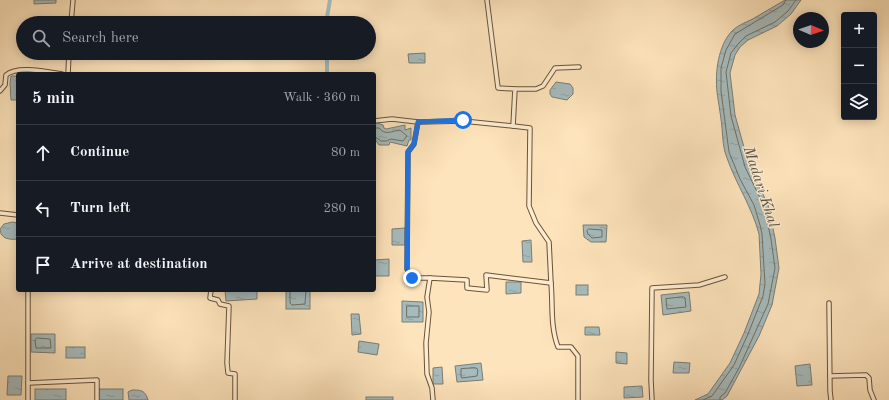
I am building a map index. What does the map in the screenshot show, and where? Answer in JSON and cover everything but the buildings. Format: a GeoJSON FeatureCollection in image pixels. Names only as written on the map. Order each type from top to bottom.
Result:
{"type":"FeatureCollection","features":[{"type":"Feature","properties":{"kind":"street"},"geometry":{"type":"LineString","coordinates":[[72,16],[73,0]]}},
{"type":"Feature","properties":{"kind":"street"},"geometry":{"type":"LineString","coordinates":[[487,0],[498,88],[536,89],[543,86],[556,68],[578,66]]}},
{"type":"Feature","properties":{"kind":"street"},"geometry":{"type":"LineString","coordinates":[[68,72],[69,60]]}},
{"type":"Feature","properties":{"kind":"street"},"geometry":{"type":"LineString","coordinates":[[0,91],[5,84],[6,75],[9,72],[20,70],[51,72]]}},
{"type":"Feature","properties":{"kind":"street"},"geometry":{"type":"LineString","coordinates":[[513,126],[515,89]]}},
{"type":"Feature","properties":{"kind":"street"},"geometry":{"type":"LineString","coordinates":[[376,121],[392,119],[418,122],[463,120],[530,128],[529,206],[536,223],[550,242],[553,300],[552,320],[558,347],[571,347],[578,356],[578,400]]}},
{"type":"Feature","properties":{"kind":"street"},"geometry":{"type":"LineString","coordinates":[[418,122],[414,144],[408,152],[407,269],[412,278],[466,280],[467,288],[487,290],[486,275],[551,283]]}},
{"type":"Feature","properties":{"kind":"street"},"geometry":{"type":"LineString","coordinates":[[0,213],[16,215]]}},
{"type":"Feature","properties":{"kind":"street"},"geometry":{"type":"LineString","coordinates":[[652,400],[652,288],[699,285],[725,277]]}},
{"type":"Feature","properties":{"kind":"street"},"geometry":{"type":"LineString","coordinates":[[430,278],[427,297],[429,312],[426,343],[427,374],[432,388],[433,400]]}},
{"type":"Feature","properties":{"kind":"street"},"geometry":{"type":"LineString","coordinates":[[28,292],[28,400]]}},
{"type":"Feature","properties":{"kind":"street"},"geometry":{"type":"LineString","coordinates":[[211,292],[210,298],[218,300],[220,304],[229,306],[227,363],[228,373],[236,374],[235,400]]}},
{"type":"Feature","properties":{"kind":"street"},"geometry":{"type":"LineString","coordinates":[[828,303],[831,400]]}},
{"type":"Feature","properties":{"kind":"street"},"geometry":{"type":"LineString","coordinates":[[830,376],[866,375],[869,378],[870,390],[874,400]]}},
{"type":"Feature","properties":{"kind":"street"},"geometry":{"type":"LineString","coordinates":[[28,383],[96,380],[96,400]]}},
{"type":"Feature","properties":{"kind":"water"},"geometry":{"type":"Polygon","coordinates":[[[34,0],[56,0],[56,3],[34,4],[34,0]]]}},
{"type":"Feature","properties":{"kind":"water"},"geometry":{"type":"Polygon","coordinates":[[[785,0],[801,0],[791,14],[777,26],[748,40],[740,47],[735,55],[730,73],[735,115],[749,165],[768,205],[775,238],[779,268],[772,305],[759,336],[727,396],[722,400],[695,400],[708,394],[730,363],[744,333],[759,294],[761,274],[759,234],[724,149],[716,84],[718,60],[723,44],[732,31],[785,0]]]}},
{"type":"Feature","properties":{"kind":"water"},"geometry":{"type":"Polygon","coordinates":[[[425,53],[425,63],[409,63],[408,54],[425,53]]]}},
{"type":"Feature","properties":{"kind":"water"},"geometry":{"type":"Polygon","coordinates":[[[11,76],[16,76],[16,100],[11,100],[11,76]]]}},
{"type":"Feature","properties":{"kind":"water"},"geometry":{"type":"Polygon","coordinates":[[[556,82],[570,84],[573,88],[573,94],[567,100],[552,97],[550,94],[550,90],[556,82]]]}},
{"type":"Feature","properties":{"kind":"water"},"geometry":{"type":"Polygon","coordinates":[[[376,123],[383,125],[386,129],[405,125],[405,130],[411,128],[411,140],[409,140],[407,146],[390,142],[389,145],[379,145],[376,141],[376,123]]]}},
{"type":"Feature","properties":{"kind":"water"},"geometry":{"type":"Polygon","coordinates":[[[16,223],[16,239],[6,238],[2,235],[0,229],[4,224],[16,223]]]}},
{"type":"Feature","properties":{"kind":"water"},"geometry":{"type":"Polygon","coordinates":[[[583,225],[607,225],[606,242],[591,242],[584,237],[583,225]]]}},
{"type":"Feature","properties":{"kind":"water"},"geometry":{"type":"Polygon","coordinates":[[[405,228],[405,245],[392,245],[392,229],[405,228]]]}},
{"type":"Feature","properties":{"kind":"water"},"geometry":{"type":"Polygon","coordinates":[[[531,240],[532,262],[523,262],[522,241],[531,240]]]}},
{"type":"Feature","properties":{"kind":"water"},"geometry":{"type":"Polygon","coordinates":[[[389,259],[389,276],[376,276],[376,260],[389,259]]]}},
{"type":"Feature","properties":{"kind":"water"},"geometry":{"type":"Polygon","coordinates":[[[506,282],[521,282],[521,293],[506,294],[506,282]]]}},
{"type":"Feature","properties":{"kind":"water"},"geometry":{"type":"Polygon","coordinates":[[[576,285],[588,285],[588,295],[576,295],[576,285]]]}},
{"type":"Feature","properties":{"kind":"water"},"geometry":{"type":"Polygon","coordinates":[[[225,292],[257,292],[257,299],[226,301],[225,292]]]}},
{"type":"Feature","properties":{"kind":"water"},"geometry":{"type":"Polygon","coordinates":[[[286,292],[310,292],[310,309],[286,309],[286,292]]]}},
{"type":"Feature","properties":{"kind":"water"},"geometry":{"type":"Polygon","coordinates":[[[689,292],[691,311],[663,315],[661,295],[689,292]]]}},
{"type":"Feature","properties":{"kind":"water"},"geometry":{"type":"Polygon","coordinates":[[[402,301],[423,302],[423,322],[402,322],[402,301]]]}},
{"type":"Feature","properties":{"kind":"water"},"geometry":{"type":"Polygon","coordinates":[[[351,314],[359,314],[361,334],[352,335],[351,314]]]}},
{"type":"Feature","properties":{"kind":"water"},"geometry":{"type":"Polygon","coordinates":[[[585,327],[599,327],[600,335],[585,335],[585,327]]]}},
{"type":"Feature","properties":{"kind":"water"},"geometry":{"type":"Polygon","coordinates":[[[31,334],[55,334],[55,353],[31,352],[31,334]]]}},
{"type":"Feature","properties":{"kind":"water"},"geometry":{"type":"Polygon","coordinates":[[[359,341],[379,344],[377,355],[358,352],[359,341]]]}},
{"type":"Feature","properties":{"kind":"water"},"geometry":{"type":"Polygon","coordinates":[[[66,347],[85,347],[85,358],[66,358],[66,347]]]}},
{"type":"Feature","properties":{"kind":"water"},"geometry":{"type":"Polygon","coordinates":[[[616,352],[627,353],[627,364],[616,363],[616,352]]]}},
{"type":"Feature","properties":{"kind":"water"},"geometry":{"type":"Polygon","coordinates":[[[674,362],[690,363],[689,373],[673,373],[674,362]]]}},
{"type":"Feature","properties":{"kind":"water"},"geometry":{"type":"Polygon","coordinates":[[[481,363],[483,380],[457,382],[455,366],[481,363]]]}},
{"type":"Feature","properties":{"kind":"water"},"geometry":{"type":"Polygon","coordinates":[[[810,364],[812,385],[797,386],[795,366],[810,364]]]}},
{"type":"Feature","properties":{"kind":"water"},"geometry":{"type":"Polygon","coordinates":[[[442,367],[443,384],[433,384],[433,368],[442,367]]]}},
{"type":"Feature","properties":{"kind":"water"},"geometry":{"type":"Polygon","coordinates":[[[8,376],[22,376],[21,395],[7,395],[8,376]]]}},
{"type":"Feature","properties":{"kind":"water"},"geometry":{"type":"Polygon","coordinates":[[[642,386],[643,397],[624,398],[624,387],[642,386]]]}},
{"type":"Feature","properties":{"kind":"water"},"geometry":{"type":"Polygon","coordinates":[[[35,389],[66,389],[66,400],[35,400],[35,389]]]}},
{"type":"Feature","properties":{"kind":"water"},"geometry":{"type":"Polygon","coordinates":[[[99,389],[123,389],[123,400],[99,400],[99,389]]]}},
{"type":"Feature","properties":{"kind":"water"},"geometry":{"type":"Polygon","coordinates":[[[132,390],[142,391],[146,394],[148,400],[129,400],[128,392],[132,390]]]}},
{"type":"Feature","properties":{"kind":"water"},"geometry":{"type":"Polygon","coordinates":[[[366,397],[393,397],[393,400],[366,400],[366,397]]]}},
{"type":"Feature","properties":{"kind":"waterway"},"geometry":{"type":"LineString","coordinates":[[327,16],[330,0]]}},
{"type":"Feature","properties":{"kind":"waterway"},"geometry":{"type":"LineString","coordinates":[[327,60],[327,72]]}},
{"type":"Feature","properties":{"kind":"route"},"geometry":{"type":"LineString","coordinates":[[412,278],[407,269],[408,152],[414,144],[418,122],[463,120]]}},
{"type":"Feature","properties":{"kind":"water label","name":"Madari Khal"},"geometry":{"type":"Point","coordinates":[760,187]}}]}
